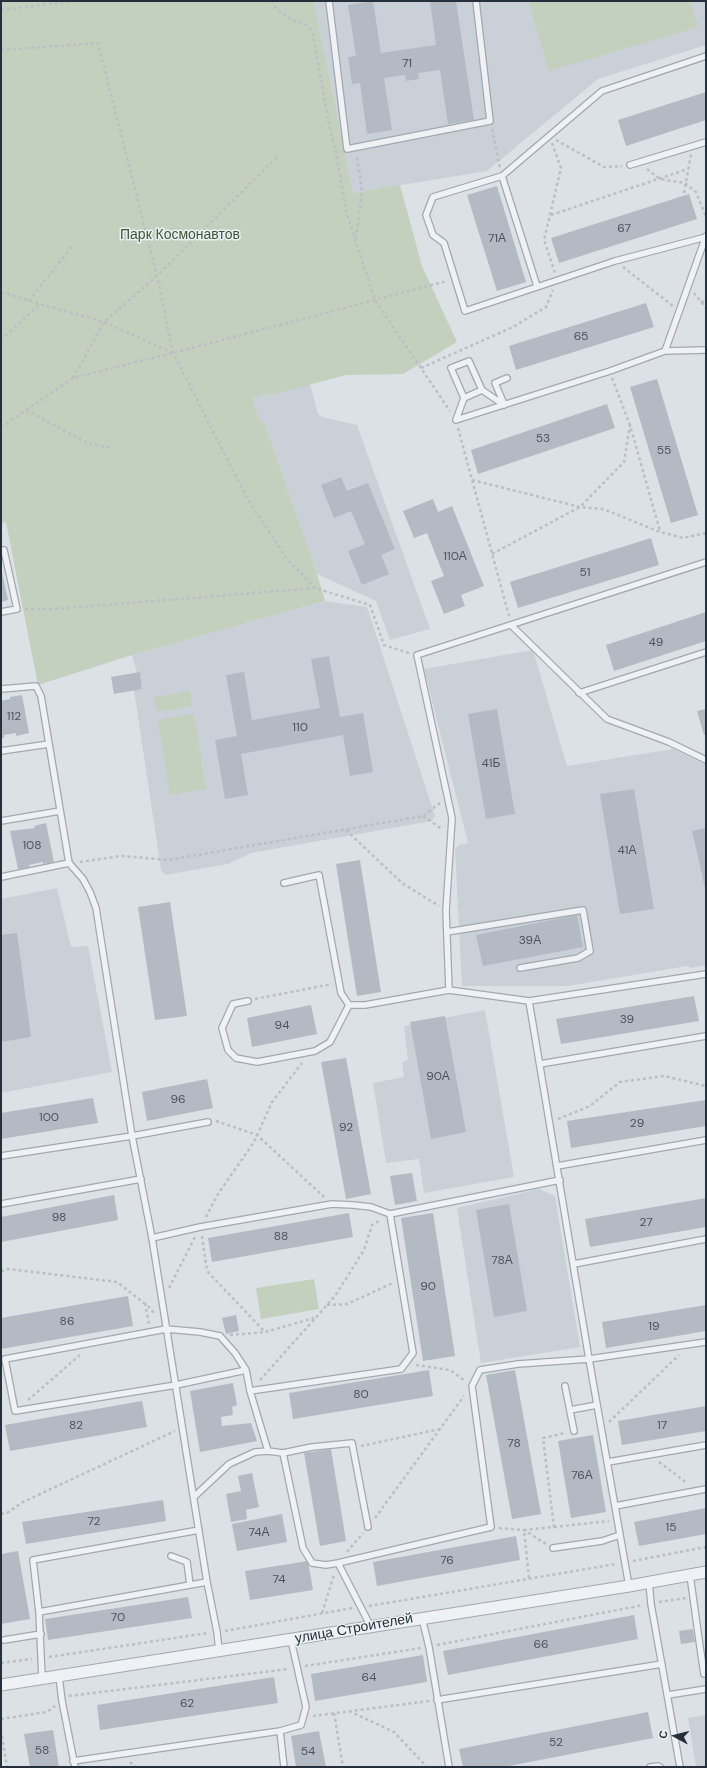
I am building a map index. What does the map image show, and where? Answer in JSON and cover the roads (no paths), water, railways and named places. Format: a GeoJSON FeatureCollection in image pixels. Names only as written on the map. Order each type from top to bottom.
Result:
{"type":"FeatureCollection","features":[{"type":"Feature","properties":{"kind":"street","name":"улица Строителей"},"geometry":{"type":"LineString","coordinates":[[1,1684],[291,1640],[422,1617],[629,1586],[706,1572]]}},
{"type":"Feature","properties":{"kind":"lane"},"geometry":{"type":"LineString","coordinates":[[329,1],[347,149],[490,121],[476,1]]}},
{"type":"Feature","properties":{"kind":"lane"},"geometry":{"type":"LineString","coordinates":[[706,56],[602,91],[502,176],[433,197],[426,215],[433,234],[444,242],[454,279],[465,311],[615,261],[706,236]]}},
{"type":"Feature","properties":{"kind":"lane"},"geometry":{"type":"LineString","coordinates":[[630,165],[706,142]]}},
{"type":"Feature","properties":{"kind":"lane"},"geometry":{"type":"LineString","coordinates":[[502,176],[537,286]]}},
{"type":"Feature","properties":{"kind":"lane"},"geometry":{"type":"LineString","coordinates":[[665,351],[706,236]]}},
{"type":"Feature","properties":{"kind":"lane"},"geometry":{"type":"LineString","coordinates":[[504,405],[482,390],[469,362],[451,368],[464,398],[456,420],[504,405],[610,371],[665,351],[706,350]]}},
{"type":"Feature","properties":{"kind":"lane"},"geometry":{"type":"LineString","coordinates":[[504,405],[495,383],[507,378]]}},
{"type":"Feature","properties":{"kind":"lane"},"geometry":{"type":"LineString","coordinates":[[464,398],[482,390]]}},
{"type":"Feature","properties":{"kind":"lane"},"geometry":{"type":"LineString","coordinates":[[1,550],[4,550],[17,609],[1,612]]}},
{"type":"Feature","properties":{"kind":"lane"},"geometry":{"type":"LineString","coordinates":[[449,990],[446,911],[452,818],[417,655],[512,626],[706,562]]}},
{"type":"Feature","properties":{"kind":"lane"},"geometry":{"type":"LineString","coordinates":[[512,626],[607,719],[669,742],[706,760]]}},
{"type":"Feature","properties":{"kind":"lane"},"geometry":{"type":"LineString","coordinates":[[580,693],[706,652]]}},
{"type":"Feature","properties":{"kind":"lane"},"geometry":{"type":"LineString","coordinates":[[1,689],[36,686],[41,696],[68,863],[82,879],[90,892],[96,908],[132,1136],[152,1238],[219,1651]]}},
{"type":"Feature","properties":{"kind":"lane"},"geometry":{"type":"LineString","coordinates":[[1,751],[49,744]]}},
{"type":"Feature","properties":{"kind":"lane"},"geometry":{"type":"LineString","coordinates":[[1,821],[60,811]]}},
{"type":"Feature","properties":{"kind":"lane"},"geometry":{"type":"LineString","coordinates":[[1,877],[68,863]]}},
{"type":"Feature","properties":{"kind":"lane"},"geometry":{"type":"LineString","coordinates":[[284,883],[319,875],[341,994],[349,1005]]}},
{"type":"Feature","properties":{"kind":"lane"},"geometry":{"type":"LineString","coordinates":[[447,932],[583,910],[590,951],[578,958],[520,968]]}},
{"type":"Feature","properties":{"kind":"lane"},"geometry":{"type":"LineString","coordinates":[[349,1005],[365,1006],[449,990],[529,1001],[706,974]]}},
{"type":"Feature","properties":{"kind":"lane"},"geometry":{"type":"LineString","coordinates":[[248,1001],[233,1004],[222,1028],[228,1050],[236,1058],[257,1062],[311,1051],[330,1042],[349,1005]]}},
{"type":"Feature","properties":{"kind":"lane"},"geometry":{"type":"LineString","coordinates":[[529,1001],[629,1586]]}},
{"type":"Feature","properties":{"kind":"lane"},"geometry":{"type":"LineString","coordinates":[[540,1064],[706,1036]]}},
{"type":"Feature","properties":{"kind":"lane"},"geometry":{"type":"LineString","coordinates":[[1,1156],[132,1136],[208,1122]]}},
{"type":"Feature","properties":{"kind":"lane"},"geometry":{"type":"LineString","coordinates":[[557,1166],[706,1140]]}},
{"type":"Feature","properties":{"kind":"lane"},"geometry":{"type":"LineString","coordinates":[[1,1204],[140,1179]]}},
{"type":"Feature","properties":{"kind":"lane"},"geometry":{"type":"LineString","coordinates":[[152,1238],[200,1227],[332,1204],[365,1206],[390,1214],[560,1180]]}},
{"type":"Feature","properties":{"kind":"lane"},"geometry":{"type":"LineString","coordinates":[[250,1391],[401,1369],[406,1363],[413,1353],[390,1214]]}},
{"type":"Feature","properties":{"kind":"lane"},"geometry":{"type":"LineString","coordinates":[[574,1264],[706,1239]]}},
{"type":"Feature","properties":{"kind":"lane"},"geometry":{"type":"LineString","coordinates":[[246,1370],[176,1385],[15,1411],[5,1359],[166,1329],[200,1332],[220,1336],[234,1352],[246,1370],[250,1391],[268,1451]]}},
{"type":"Feature","properties":{"kind":"lane"},"geometry":{"type":"LineString","coordinates":[[283,1453],[303,1548],[312,1563],[326,1565],[338,1563],[491,1527],[472,1386],[480,1370],[518,1364],[589,1359],[706,1342]]}},
{"type":"Feature","properties":{"kind":"lane"},"geometry":{"type":"LineString","coordinates":[[565,1386],[574,1431]]}},
{"type":"Feature","properties":{"kind":"lane"},"geometry":{"type":"LineString","coordinates":[[570,1410],[597,1405]]}},
{"type":"Feature","properties":{"kind":"lane"},"geometry":{"type":"LineString","coordinates":[[194,1496],[229,1464],[255,1452],[268,1451],[283,1453],[312,1447],[352,1443],[368,1527]]}},
{"type":"Feature","properties":{"kind":"lane"},"geometry":{"type":"LineString","coordinates":[[608,1462],[706,1445]]}},
{"type":"Feature","properties":{"kind":"lane"},"geometry":{"type":"LineString","coordinates":[[615,1506],[706,1489]]}},
{"type":"Feature","properties":{"kind":"lane"},"geometry":{"type":"LineString","coordinates":[[42,1678],[41,1634],[33,1560],[200,1530]]}},
{"type":"Feature","properties":{"kind":"lane"},"geometry":{"type":"LineString","coordinates":[[553,1548],[602,1541],[620,1535]]}},
{"type":"Feature","properties":{"kind":"lane"},"geometry":{"type":"LineString","coordinates":[[171,1556],[187,1562],[190,1585]]}},
{"type":"Feature","properties":{"kind":"lane"},"geometry":{"type":"LineString","coordinates":[[338,1563],[371,1626]]}},
{"type":"Feature","properties":{"kind":"lane"},"geometry":{"type":"LineString","coordinates":[[690,1575],[704,1674],[706,1673]]}},
{"type":"Feature","properties":{"kind":"lane"},"geometry":{"type":"LineString","coordinates":[[39,1612],[207,1582]]}},
{"type":"Feature","properties":{"kind":"lane"},"geometry":{"type":"LineString","coordinates":[[649,1582],[651,1604],[680,1767]]}},
{"type":"Feature","properties":{"kind":"lane"},"geometry":{"type":"LineString","coordinates":[[422,1617],[430,1647],[447,1767]]}},
{"type":"Feature","properties":{"kind":"lane"},"geometry":{"type":"LineString","coordinates":[[4,1640],[41,1634]]}},
{"type":"Feature","properties":{"kind":"lane"},"geometry":{"type":"LineString","coordinates":[[59,1676],[62,1701],[74,1764],[280,1732],[301,1725],[306,1707],[296,1668],[291,1640]]}},
{"type":"Feature","properties":{"kind":"lane"},"geometry":{"type":"LineString","coordinates":[[437,1700],[662,1664]]}},
{"type":"Feature","properties":{"kind":"lane"},"geometry":{"type":"LineString","coordinates":[[668,1695],[706,1689]]}},
{"type":"Feature","properties":{"kind":"lane"},"geometry":{"type":"LineString","coordinates":[[280,1732],[284,1767]]}},
{"type":"Feature","properties":{"kind":"lane"},"geometry":{"type":"LineString","coordinates":[[650,1767],[659,1767]]}},
{"type":"Feature","properties":{"kind":"park label","name":"Парк Космонавтов"},"geometry":{"type":"Point","coordinates":[180,235]}}]}
